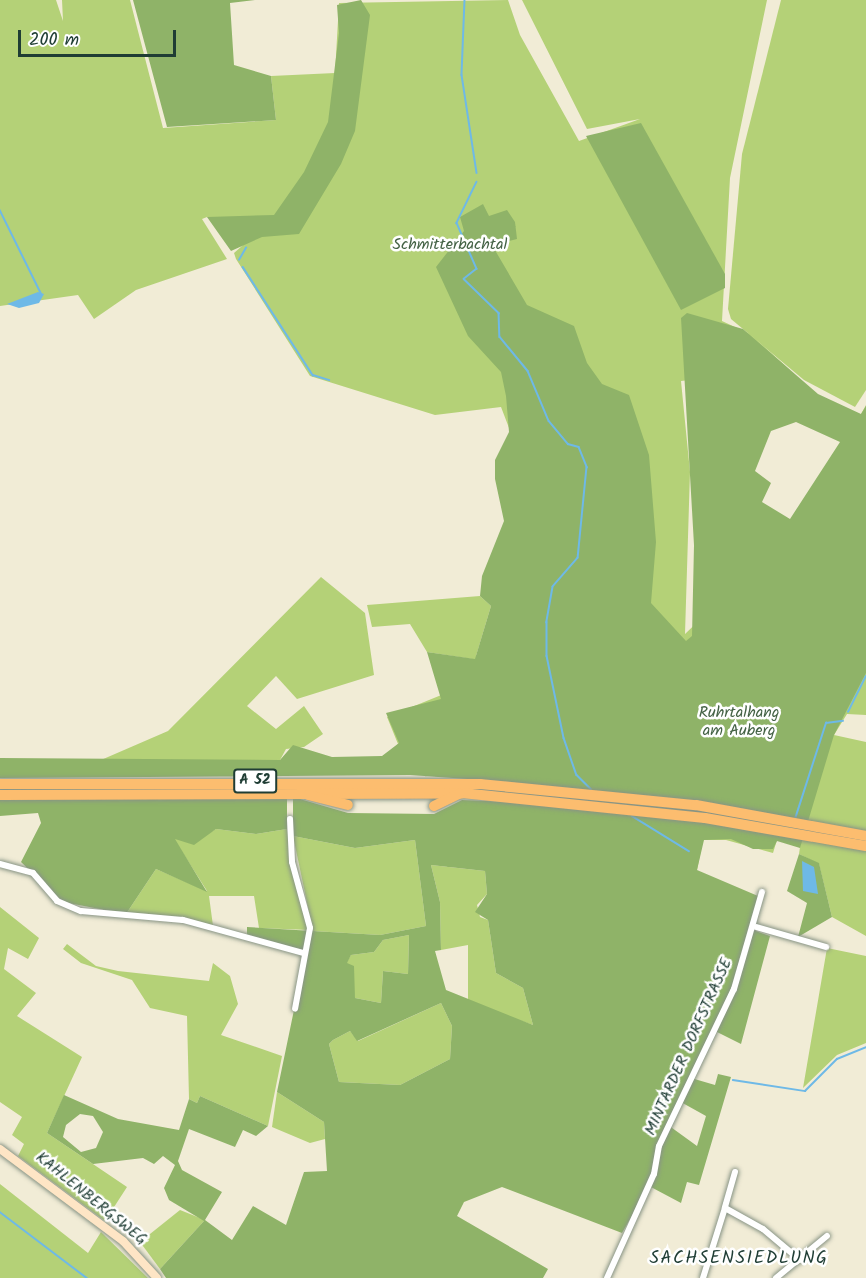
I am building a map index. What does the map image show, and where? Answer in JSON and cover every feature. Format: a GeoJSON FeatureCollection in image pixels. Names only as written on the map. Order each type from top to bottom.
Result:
{"type":"FeatureCollection","features":[{"type":"Feature","properties":{"kind":"highway","name":"A 52"},"geometry":{"type":"LineString","coordinates":[[0,784],[328,780],[696,805],[866,836]]}},
{"type":"Feature","properties":{"kind":"highway","name":"A 52"},"geometry":{"type":"LineString","coordinates":[[0,795],[293,791],[510,792],[705,818],[866,846]]}},
{"type":"Feature","properties":{"kind":"highway"},"geometry":{"type":"LineString","coordinates":[[293,791],[348,805]]}},
{"type":"Feature","properties":{"kind":"highway"},"geometry":{"type":"LineString","coordinates":[[434,806],[462,793]]}},
{"type":"Feature","properties":{"kind":"street"},"geometry":{"type":"LineString","coordinates":[[290,819],[292,862],[310,928],[295,1009]]}},
{"type":"Feature","properties":{"kind":"street"},"geometry":{"type":"LineString","coordinates":[[0,864],[33,873],[57,901],[81,911],[183,920],[304,953]]}},
{"type":"Feature","properties":{"kind":"street","name":"MINTARDER DORFSTRASSE"},"geometry":{"type":"LineString","coordinates":[[607,1278],[654,1174],[659,1146],[734,989],[756,927],[762,892]]}},
{"type":"Feature","properties":{"kind":"street"},"geometry":{"type":"LineString","coordinates":[[756,927],[826,947]]}},
{"type":"Feature","properties":{"kind":"street","name":"KAHLENBERGSWEG"},"geometry":{"type":"LineString","coordinates":[[0,1149],[123,1241],[157,1278]]}},
{"type":"Feature","properties":{"kind":"street"},"geometry":{"type":"LineString","coordinates":[[703,1278],[735,1172]]}},
{"type":"Feature","properties":{"kind":"street"},"geometry":{"type":"LineString","coordinates":[[725,1208],[763,1228],[800,1260]]}},
{"type":"Feature","properties":{"kind":"street"},"geometry":{"type":"LineString","coordinates":[[776,1278],[827,1236]]}},
{"type":"Feature","properties":{"kind":"green space"},"geometry":{"type":"Polygon","coordinates":[[[0,0],[56,0],[63,21],[62,0],[130,0],[163,128],[276,120],[271,76],[335,73],[339,3],[508,0],[520,35],[579,141],[640,119],[587,129],[522,0],[767,0],[730,178],[722,321],[750,334],[790,370],[773,425],[714,377],[681,381],[690,472],[685,634],[763,559],[831,468],[866,405],[866,715],[847,714],[834,735],[866,742],[866,936],[832,917],[819,864],[799,854],[800,847],[777,840],[773,853],[726,840],[703,840],[697,870],[679,865],[557,784],[386,759],[398,744],[387,717],[476,681],[472,659],[427,652],[410,624],[372,627],[367,605],[480,596],[491,606],[476,656],[484,647],[509,523],[514,441],[501,407],[435,415],[310,376],[236,259],[234,253],[259,231],[207,217],[202,219],[227,259],[136,290],[94,319],[78,295],[0,306],[0,0]]]}},
{"type":"Feature","properties":{"kind":"green space"},"geometry":{"type":"Polygon","coordinates":[[[133,0],[255,0],[230,3],[234,65],[271,76],[276,120],[167,127],[133,0]]]}},
{"type":"Feature","properties":{"kind":"green space"},"geometry":{"type":"Polygon","coordinates":[[[361,0],[370,15],[355,131],[341,164],[299,234],[262,237],[231,251],[207,217],[274,215],[304,172],[328,122],[339,33],[337,5],[361,0]]]}},
{"type":"Feature","properties":{"kind":"green space"},"geometry":{"type":"Polygon","coordinates":[[[781,0],[866,0],[866,390],[855,407],[804,380],[731,319],[728,309],[742,154],[781,0]]]}},
{"type":"Feature","properties":{"kind":"green space"},"geometry":{"type":"Polygon","coordinates":[[[641,123],[725,274],[725,288],[681,310],[586,136],[641,123]]]}},
{"type":"Feature","properties":{"kind":"green space","name":"Ruhrtalhang am Auberg"},"geometry":{"type":"Polygon","coordinates":[[[483,204],[489,216],[507,210],[515,222],[517,239],[492,245],[527,305],[574,326],[587,363],[602,384],[629,395],[649,455],[656,542],[651,603],[686,641],[692,636],[694,545],[681,318],[687,313],[743,329],[818,394],[861,414],[866,406],[866,673],[834,735],[800,848],[777,841],[773,849],[753,849],[731,839],[704,840],[697,870],[758,896],[753,930],[770,936],[741,1044],[713,1030],[691,1078],[715,1085],[718,1074],[731,1077],[699,1185],[687,1182],[681,1203],[649,1186],[622,1233],[502,1187],[464,1202],[457,1216],[548,1269],[543,1278],[166,1278],[160,1269],[204,1221],[169,1200],[164,1188],[175,1165],[163,1156],[154,1164],[143,1158],[93,1164],[47,1133],[64,1095],[118,1119],[179,1130],[189,1099],[197,1103],[200,1096],[268,1126],[256,1136],[243,1130],[235,1147],[189,1129],[178,1161],[182,1170],[222,1192],[205,1220],[232,1240],[253,1206],[286,1225],[304,1172],[327,1171],[324,1122],[277,1092],[306,952],[247,937],[247,927],[380,935],[426,926],[415,840],[355,848],[293,836],[293,797],[348,813],[434,814],[462,800],[510,802],[510,782],[410,775],[0,778],[0,758],[280,760],[293,745],[332,757],[382,756],[399,743],[386,713],[441,699],[427,652],[475,659],[491,606],[480,596],[482,576],[504,521],[495,479],[495,460],[509,432],[501,372],[468,336],[436,267],[464,231],[460,217],[483,204]],[[796,422],[771,431],[755,471],[771,483],[762,502],[790,519],[840,442],[796,422]],[[431,865],[440,902],[441,950],[435,951],[446,990],[533,1025],[523,988],[496,973],[488,920],[475,912],[487,894],[485,871],[431,865]],[[409,935],[383,940],[374,952],[351,955],[347,963],[354,966],[355,998],[381,1003],[383,971],[408,974],[409,935]],[[441,1003],[357,1041],[350,1031],[329,1044],[339,1082],[400,1085],[450,1059],[452,1026],[441,1003]],[[679,1101],[668,1125],[697,1146],[706,1116],[679,1101]],[[80,1114],[66,1125],[63,1137],[81,1152],[96,1148],[103,1132],[93,1116],[80,1114]]]}},
{"type":"Feature","properties":{"kind":"green space"},"geometry":{"type":"Polygon","coordinates":[[[321,577],[365,613],[374,675],[297,699],[276,676],[247,706],[276,729],[304,706],[323,734],[304,747],[286,749],[280,760],[101,760],[168,731],[321,577]]]}},
{"type":"Feature","properties":{"kind":"green space"},"geometry":{"type":"Polygon","coordinates":[[[287,797],[287,829],[256,834],[216,829],[194,845],[175,839],[207,892],[156,869],[126,914],[63,902],[21,862],[41,823],[38,813],[0,816],[0,799],[287,797]]]}},
{"type":"Feature","properties":{"kind":"green space"},"geometry":{"type":"Polygon","coordinates":[[[216,829],[256,834],[287,829],[309,930],[259,928],[254,896],[209,896],[213,926],[126,914],[156,869],[207,891],[174,839],[200,838],[216,829]]]}},
{"type":"Feature","properties":{"kind":"green space"},"geometry":{"type":"Polygon","coordinates":[[[293,836],[355,848],[415,840],[426,926],[380,935],[313,931],[293,836]]]}},
{"type":"Feature","properties":{"kind":"green space"},"geometry":{"type":"Polygon","coordinates":[[[799,854],[819,863],[832,917],[798,937],[807,903],[787,891],[799,854]]]}},
{"type":"Feature","properties":{"kind":"green space"},"geometry":{"type":"Polygon","coordinates":[[[431,865],[485,871],[487,894],[477,905],[480,917],[488,920],[496,973],[523,988],[533,1025],[468,1002],[468,945],[441,950],[440,902],[431,865]]]}},
{"type":"Feature","properties":{"kind":"green space"},"geometry":{"type":"Polygon","coordinates":[[[0,907],[39,938],[28,959],[8,948],[4,969],[36,993],[17,1016],[82,1057],[47,1133],[127,1187],[105,1221],[18,1156],[24,1144],[12,1135],[22,1117],[0,1102],[0,907]]]}},
{"type":"Feature","properties":{"kind":"green space"},"geometry":{"type":"Polygon","coordinates":[[[409,935],[408,974],[383,971],[381,1003],[355,998],[346,963],[351,955],[374,952],[383,940],[409,935]]]}},
{"type":"Feature","properties":{"kind":"green space"},"geometry":{"type":"Polygon","coordinates":[[[67,944],[96,966],[118,971],[209,981],[213,963],[230,976],[238,1004],[221,1035],[282,1056],[268,1126],[200,1096],[197,1103],[189,1099],[187,1016],[150,1008],[132,980],[81,963],[63,949],[67,944]]]}},
{"type":"Feature","properties":{"kind":"green space"},"geometry":{"type":"Polygon","coordinates":[[[827,948],[866,956],[866,1043],[837,1055],[803,1088],[827,948]]]}},
{"type":"Feature","properties":{"kind":"green space"},"geometry":{"type":"Polygon","coordinates":[[[441,1003],[452,1026],[450,1059],[400,1085],[339,1082],[329,1044],[333,1040],[350,1031],[358,1041],[441,1003]]]}},
{"type":"Feature","properties":{"kind":"green space"},"geometry":{"type":"Polygon","coordinates":[[[277,1092],[324,1122],[325,1139],[310,1143],[272,1127],[277,1092]]]}},
{"type":"Feature","properties":{"kind":"green space"},"geometry":{"type":"Polygon","coordinates":[[[0,1184],[88,1253],[101,1232],[148,1278],[0,1278],[0,1184]]]}},
{"type":"Feature","properties":{"kind":"green space"},"geometry":{"type":"Polygon","coordinates":[[[180,1210],[205,1220],[160,1269],[140,1242],[180,1210]]]}},
{"type":"Feature","properties":{"kind":"water"},"geometry":{"type":"Polygon","coordinates":[[[38,292],[44,294],[39,303],[19,308],[7,304],[38,292]]]}},
{"type":"Feature","properties":{"kind":"water"},"geometry":{"type":"Polygon","coordinates":[[[802,861],[814,867],[818,894],[803,891],[802,861]]]}},
{"type":"Feature","properties":{"kind":"waterway"},"geometry":{"type":"LineString","coordinates":[[465,0],[462,75],[477,173]]}},
{"type":"Feature","properties":{"kind":"waterway"},"geometry":{"type":"LineString","coordinates":[[477,182],[457,223],[477,269],[464,279],[499,313],[500,337],[528,371],[549,421],[568,444],[579,447],[587,467],[578,558],[553,587],[547,622],[547,656],[564,738],[577,775],[591,789]]}},
{"type":"Feature","properties":{"kind":"waterway"},"geometry":{"type":"LineString","coordinates":[[0,210],[41,293]]}},
{"type":"Feature","properties":{"kind":"waterway"},"geometry":{"type":"LineString","coordinates":[[239,260],[246,248]]}},
{"type":"Feature","properties":{"kind":"waterway"},"geometry":{"type":"LineString","coordinates":[[243,267],[313,375],[329,380]]}},
{"type":"Feature","properties":{"kind":"waterway"},"geometry":{"type":"LineString","coordinates":[[848,712],[866,676]]}},
{"type":"Feature","properties":{"kind":"waterway"},"geometry":{"type":"LineString","coordinates":[[795,819],[826,723],[843,721]]}},
{"type":"Feature","properties":{"kind":"waterway"},"geometry":{"type":"LineString","coordinates":[[632,816],[689,851]]}},
{"type":"Feature","properties":{"kind":"waterway"},"geometry":{"type":"LineString","coordinates":[[733,1080],[805,1091],[837,1059],[866,1047]]}},
{"type":"Feature","properties":{"kind":"waterway"},"geometry":{"type":"LineString","coordinates":[[0,1212],[87,1278]]}},
{"type":"Feature","properties":{"kind":"district","name":"SACHSENSIEDLUNG"},"geometry":{"type":"Point","coordinates":[739,1259]}},
{"type":"Feature","properties":{"kind":"park label","name":"Schmitterbachtal"},"geometry":{"type":"Point","coordinates":[450,245]}}]}
